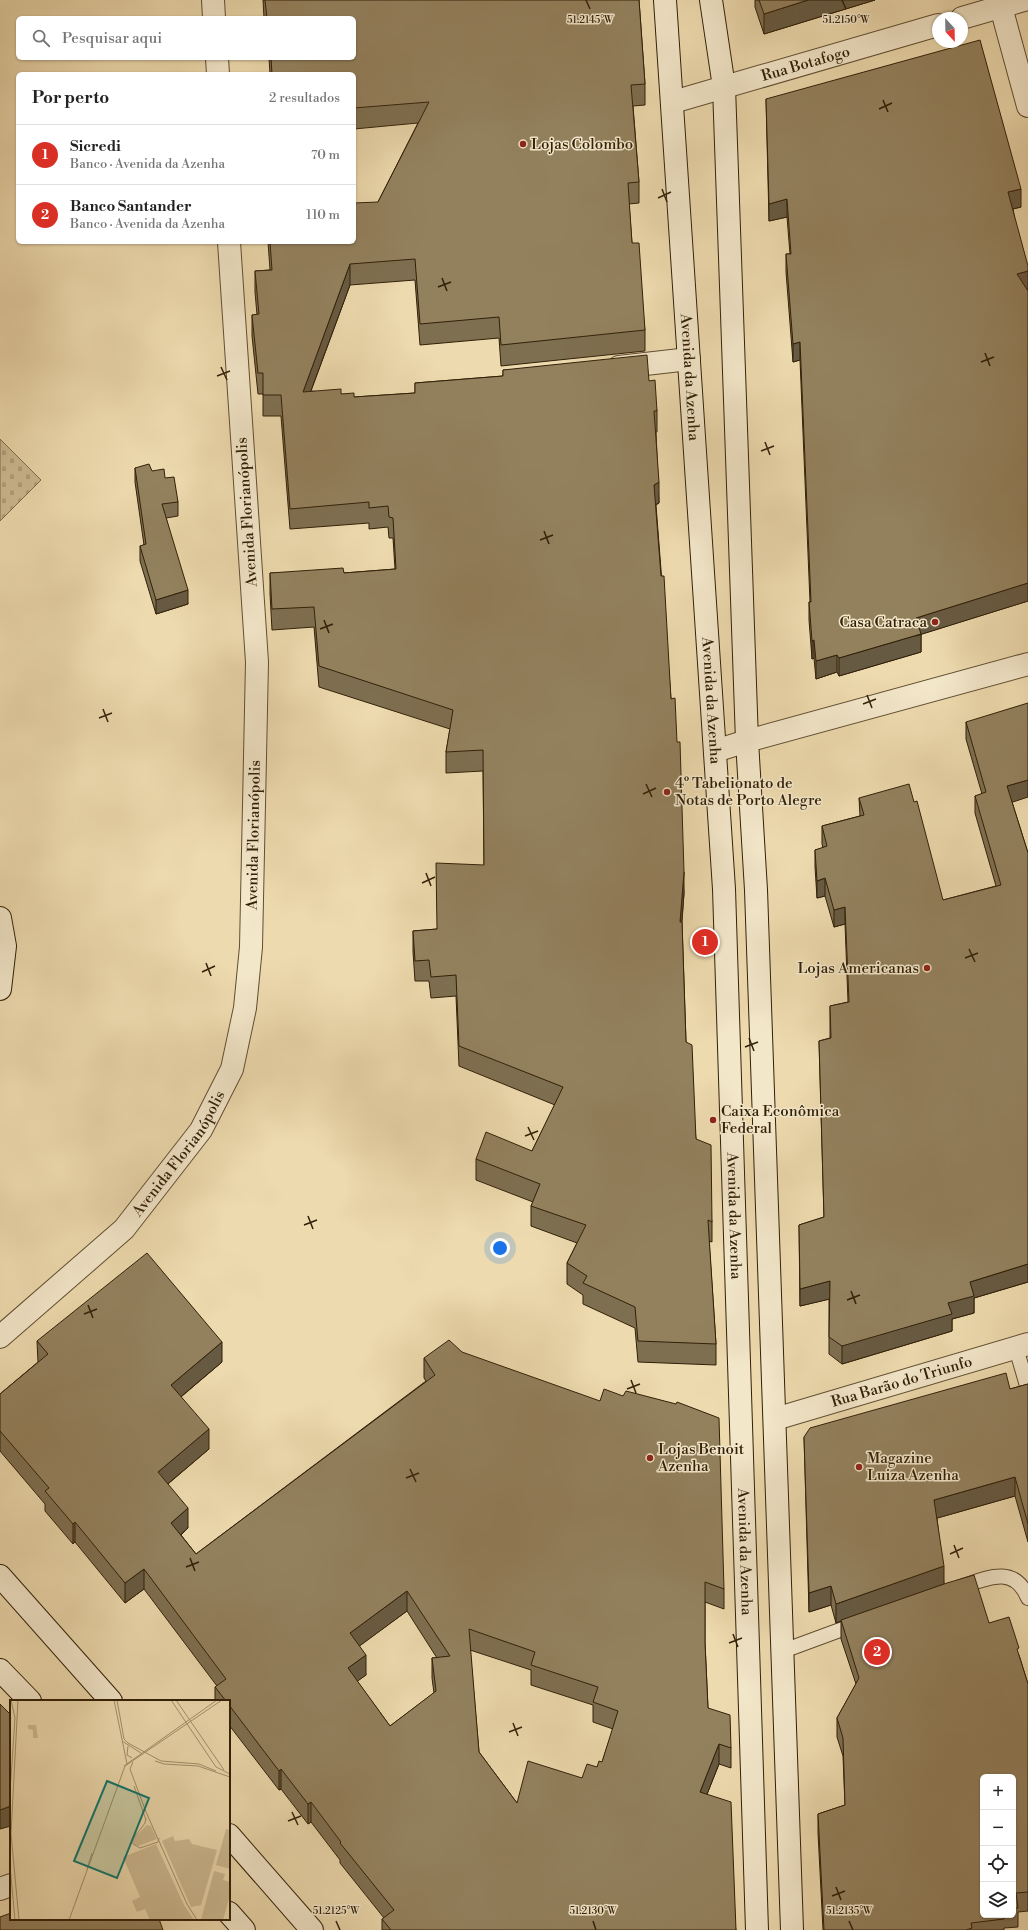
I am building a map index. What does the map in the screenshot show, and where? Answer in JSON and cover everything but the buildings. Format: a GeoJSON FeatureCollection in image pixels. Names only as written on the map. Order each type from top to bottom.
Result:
{"type":"FeatureCollection","features":[{"type":"Feature","properties":{"kind":"main road"},"geometry":{"type":"LineString","coordinates":[[213,0],[214,16]]}},
{"type":"Feature","properties":{"kind":"main road","name":"Avenida da Azenha"},"geometry":{"type":"LineString","coordinates":[[665,0],[690,359],[724,897],[757,1930]]}},
{"type":"Feature","properties":{"kind":"main road"},"geometry":{"type":"LineString","coordinates":[[711,0],[724,88],[747,741],[756,890],[792,1930]]}},
{"type":"Feature","properties":{"kind":"main road"},"geometry":{"type":"LineString","coordinates":[[968,16],[1024,0]]}},
{"type":"Feature","properties":{"kind":"main road"},"geometry":{"type":"LineString","coordinates":[[1000,7],[1028,106]]}},
{"type":"Feature","properties":{"kind":"main road","name":"Rua Botafogo"},"geometry":{"type":"LineString","coordinates":[[673,102],[932,27]]}},
{"type":"Feature","properties":{"kind":"main road"},"geometry":{"type":"LineString","coordinates":[[216,60],[218,72]]}},
{"type":"Feature","properties":{"kind":"main road","name":"Avenida Florianópolis"},"geometry":{"type":"LineString","coordinates":[[0,1337],[124,1229],[201,1130],[232,1069],[245,1008],[251,947],[257,662],[229,244]]}},
{"type":"Feature","properties":{"kind":"main road"},"geometry":{"type":"LineString","coordinates":[[596,369],[690,359]]}},
{"type":"Feature","properties":{"kind":"main road"},"geometry":{"type":"LineString","coordinates":[[715,751],[1028,664]]}},
{"type":"Feature","properties":{"kind":"main road"},"geometry":{"type":"LineString","coordinates":[[0,918],[5,946],[0,989]]}},
{"type":"Feature","properties":{"kind":"main road","name":"Rua Barão do Triunfo"},"geometry":{"type":"LineString","coordinates":[[774,1419],[1022,1346]]}},
{"type":"Feature","properties":{"kind":"main road"},"geometry":{"type":"LineString","coordinates":[[0,1576],[110,1700]]}},
{"type":"Feature","properties":{"kind":"main road"},"geometry":{"type":"LineString","coordinates":[[0,1670],[29,1700]]}},
{"type":"Feature","properties":{"kind":"main road"},"geometry":{"type":"LineString","coordinates":[[230,1836],[312,1930]]}},
{"type":"Feature","properties":{"kind":"main road"},"geometry":{"type":"LineString","coordinates":[[0,1889],[10,1885]]}},
{"type":"Feature","properties":{"kind":"main road"},"geometry":{"type":"LineString","coordinates":[[230,1915],[244,1930]]}},
{"type":"Feature","properties":{"kind":"lane"},"geometry":{"type":"LineString","coordinates":[[1022,1346],[1028,1388]]}},
{"type":"Feature","properties":{"kind":"lane"},"geometry":{"type":"LineString","coordinates":[[945,1593],[996,1575],[1013,1578],[1025,1590],[1028,1598]]}},
{"type":"Feature","properties":{"kind":"lane"},"geometry":{"type":"LineString","coordinates":[[783,1651],[872,1619]]}},
{"type":"Feature","properties":{"kind":"green space"},"geometry":{"type":"Polygon","coordinates":[[[0,439],[41,480],[0,521],[0,439]]]}},
{"type":"Feature","properties":{"kind":"place","name":"Lojas Colombo"},"geometry":{"type":"Point","coordinates":[523,144]}},
{"type":"Feature","properties":{"kind":"place","name":"Casa Catraca"},"geometry":{"type":"Point","coordinates":[935,622]}},
{"type":"Feature","properties":{"kind":"place","name":"4º Tabelionato de Notas de Porto Alegre"},"geometry":{"type":"Point","coordinates":[667,792]}},
{"type":"Feature","properties":{"kind":"place","name":"Sicredi"},"geometry":{"type":"Point","coordinates":[705,942]}},
{"type":"Feature","properties":{"kind":"place","name":"Lojas Americanas"},"geometry":{"type":"Point","coordinates":[927,968]}},
{"type":"Feature","properties":{"kind":"place","name":"Caixa Econômica Federal"},"geometry":{"type":"Point","coordinates":[713,1120]}},
{"type":"Feature","properties":{"kind":"place","name":"Lojas Benoit Azenha"},"geometry":{"type":"Point","coordinates":[650,1458]}},
{"type":"Feature","properties":{"kind":"place","name":"Magazine Luiza Azenha"},"geometry":{"type":"Point","coordinates":[859,1467]}},
{"type":"Feature","properties":{"kind":"place","name":"Banco Santander"},"geometry":{"type":"Point","coordinates":[877,1652]}}]}
